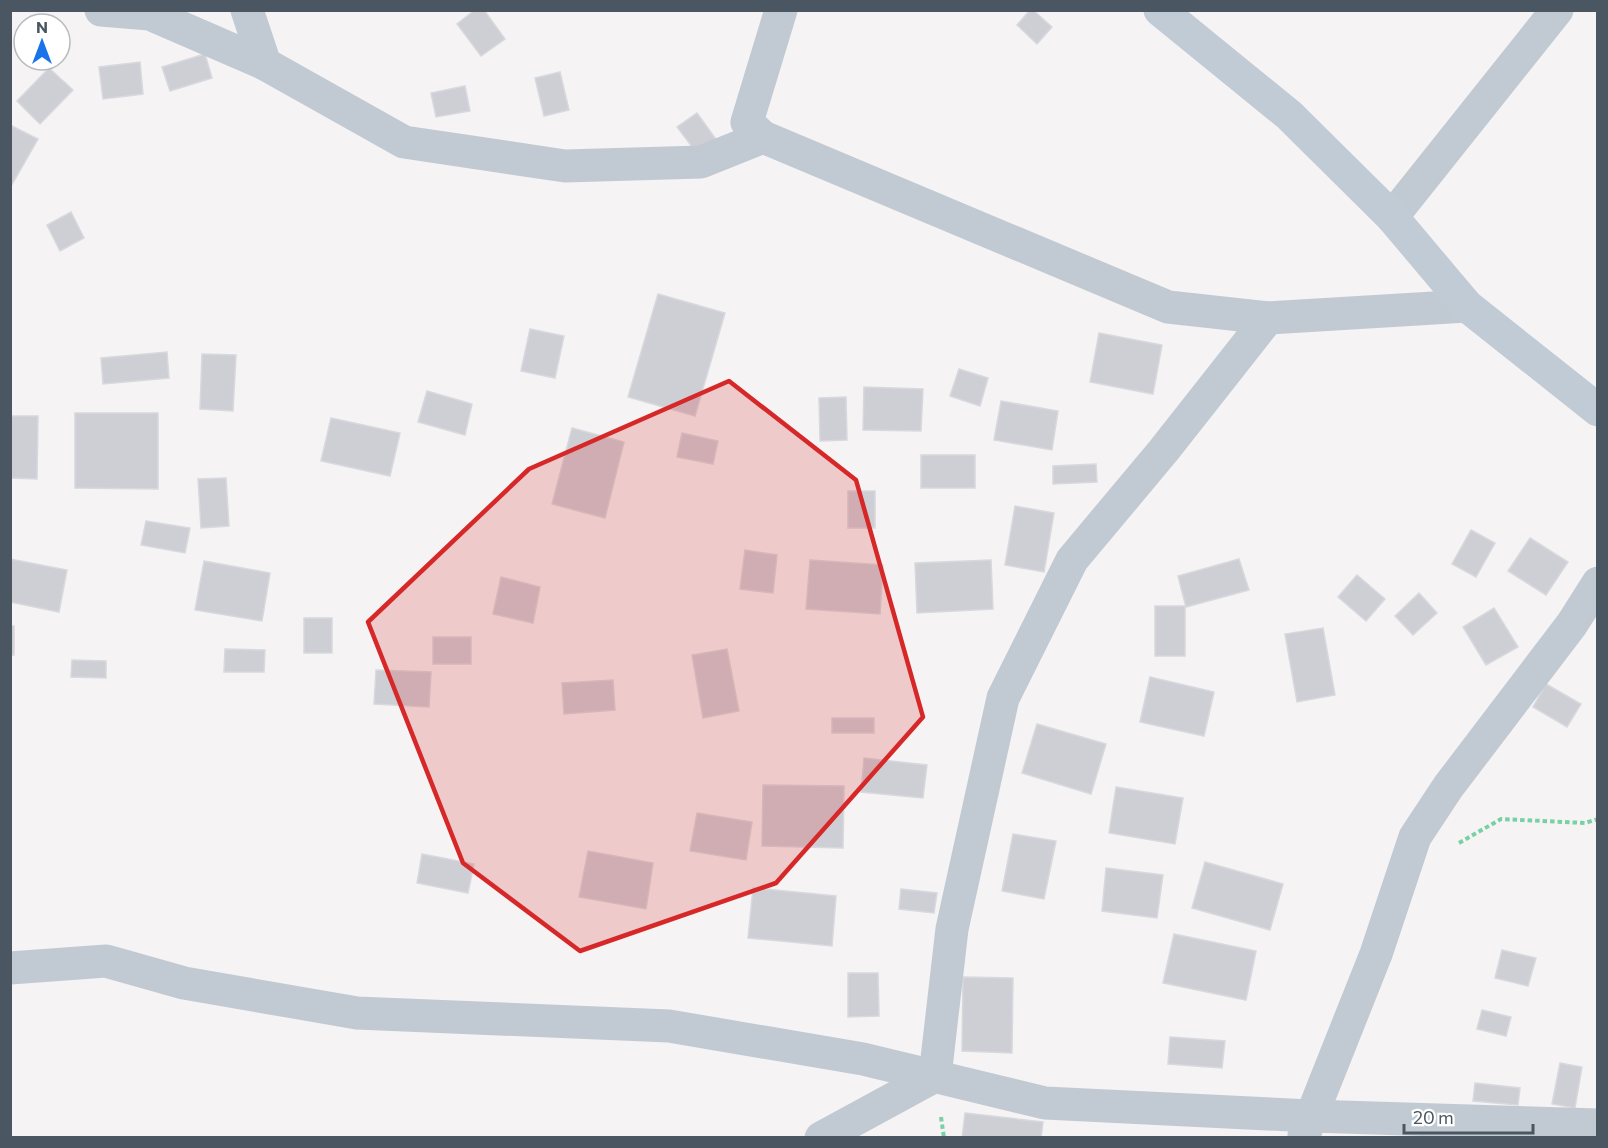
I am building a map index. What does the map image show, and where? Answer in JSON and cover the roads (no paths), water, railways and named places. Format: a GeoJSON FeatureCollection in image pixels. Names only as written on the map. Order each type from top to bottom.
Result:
{"type":"FeatureCollection","features":[{"type":"Feature","properties":{"kind":"main road"},"geometry":{"type":"LineString","coordinates":[[1160,10],[1289,115],[1392,217],[1467,306],[1598,410]]}},
{"type":"Feature","properties":{"kind":"street"},"geometry":{"type":"LineString","coordinates":[[101,10],[150,14],[265,64],[404,142],[565,166],[701,162],[763,137]]}},
{"type":"Feature","properties":{"kind":"street"},"geometry":{"type":"LineString","coordinates":[[247,10],[265,64]]}},
{"type":"Feature","properties":{"kind":"street"},"geometry":{"type":"LineString","coordinates":[[781,10],[747,122],[763,137],[1168,307],[1268,318],[1467,306]]}},
{"type":"Feature","properties":{"kind":"street"},"geometry":{"type":"LineString","coordinates":[[1392,217],[1557,10]]}},
{"type":"Feature","properties":{"kind":"street"},"geometry":{"type":"LineString","coordinates":[[935,1076],[952,929],[1003,698],[1072,560],[1164,450],[1268,318]]}},
{"type":"Feature","properties":{"kind":"street"},"geometry":{"type":"LineString","coordinates":[[1307,1127],[1377,954],[1415,837],[1448,787],[1572,624],[1598,583]]}},
{"type":"Feature","properties":{"kind":"street"},"geometry":{"type":"LineString","coordinates":[[10,968],[106,961],[184,983],[357,1013],[669,1026],[863,1059],[1045,1103],[1307,1127],[1598,1125]]}},
{"type":"Feature","properties":{"kind":"street"},"geometry":{"type":"LineString","coordinates":[[821,1137],[935,1076]]}}]}
